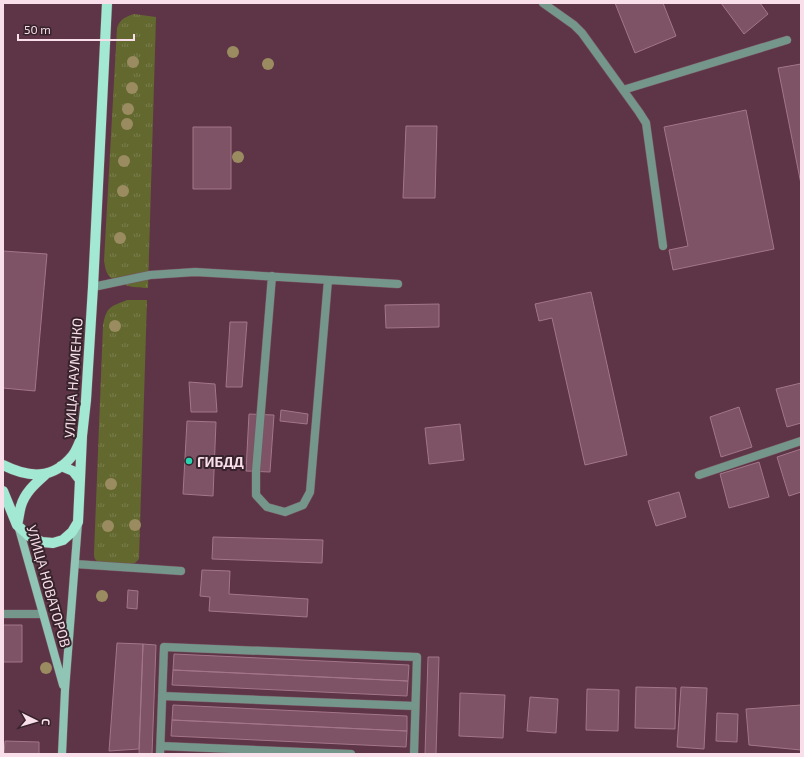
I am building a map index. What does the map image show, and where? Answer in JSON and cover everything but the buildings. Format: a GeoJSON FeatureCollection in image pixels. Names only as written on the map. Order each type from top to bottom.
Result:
{"type":"FeatureCollection","features":[{"type":"Feature","properties":{"kind":"main road","name":"УЛИЦА НАУМЕНКО"},"geometry":{"type":"LineString","coordinates":[[62,754],[65,690],[78,522],[82,436],[86,400],[93,287],[106,3]]}},
{"type":"Feature","properties":{"kind":"main road"},"geometry":{"type":"LineString","coordinates":[[78,522],[72,532],[63,540],[53,543],[42,542],[29,536],[17,525],[24,497],[46,474],[61,466],[73,454],[82,436]]}},
{"type":"Feature","properties":{"kind":"main road"},"geometry":{"type":"LineString","coordinates":[[3,466],[30,475],[46,474]]}},
{"type":"Feature","properties":{"kind":"main road"},"geometry":{"type":"LineString","coordinates":[[61,466],[73,471],[80,480]]}},
{"type":"Feature","properties":{"kind":"main road","name":"УЛИЦА НОВАТОРОВ"},"geometry":{"type":"LineString","coordinates":[[3,491],[17,525],[65,690]]}},
{"type":"Feature","properties":{"kind":"street"},"geometry":{"type":"LineString","coordinates":[[543,3],[578,29],[646,123],[663,246]]}},
{"type":"Feature","properties":{"kind":"street"},"geometry":{"type":"LineString","coordinates":[[623,90],[787,40]]}},
{"type":"Feature","properties":{"kind":"street"},"geometry":{"type":"LineString","coordinates":[[93,287],[150,275],[195,272],[398,284]]}},
{"type":"Feature","properties":{"kind":"street"},"geometry":{"type":"LineString","coordinates":[[272,276],[257,464],[256,495],[267,507],[285,512],[303,505],[310,492],[328,280]]}},
{"type":"Feature","properties":{"kind":"street"},"geometry":{"type":"LineString","coordinates":[[699,475],[801,442]]}},
{"type":"Feature","properties":{"kind":"street"},"geometry":{"type":"LineString","coordinates":[[74,564],[181,571]]}},
{"type":"Feature","properties":{"kind":"street"},"geometry":{"type":"LineString","coordinates":[[3,614],[43,614]]}},
{"type":"Feature","properties":{"kind":"street"},"geometry":{"type":"LineString","coordinates":[[351,754],[160,750],[164,647],[417,657],[414,754]]}},
{"type":"Feature","properties":{"kind":"street"},"geometry":{"type":"LineString","coordinates":[[162,696],[415,706]]}},
{"type":"Feature","properties":{"kind":"green space"},"geometry":{"type":"Polygon","coordinates":[[[134,14],[156,17],[148,288],[125,285],[114,280],[107,273],[104,261],[117,28],[123,19],[134,14]]]}},
{"type":"Feature","properties":{"kind":"green space"},"geometry":{"type":"Polygon","coordinates":[[[127,300],[147,300],[139,559],[135,563],[130,564],[100,563],[95,559],[94,553],[103,325],[106,314],[110,308],[127,300]]]}},
{"type":"Feature","properties":{"kind":"place","name":"ГИБДД"},"geometry":{"type":"Point","coordinates":[189,461]}}]}
